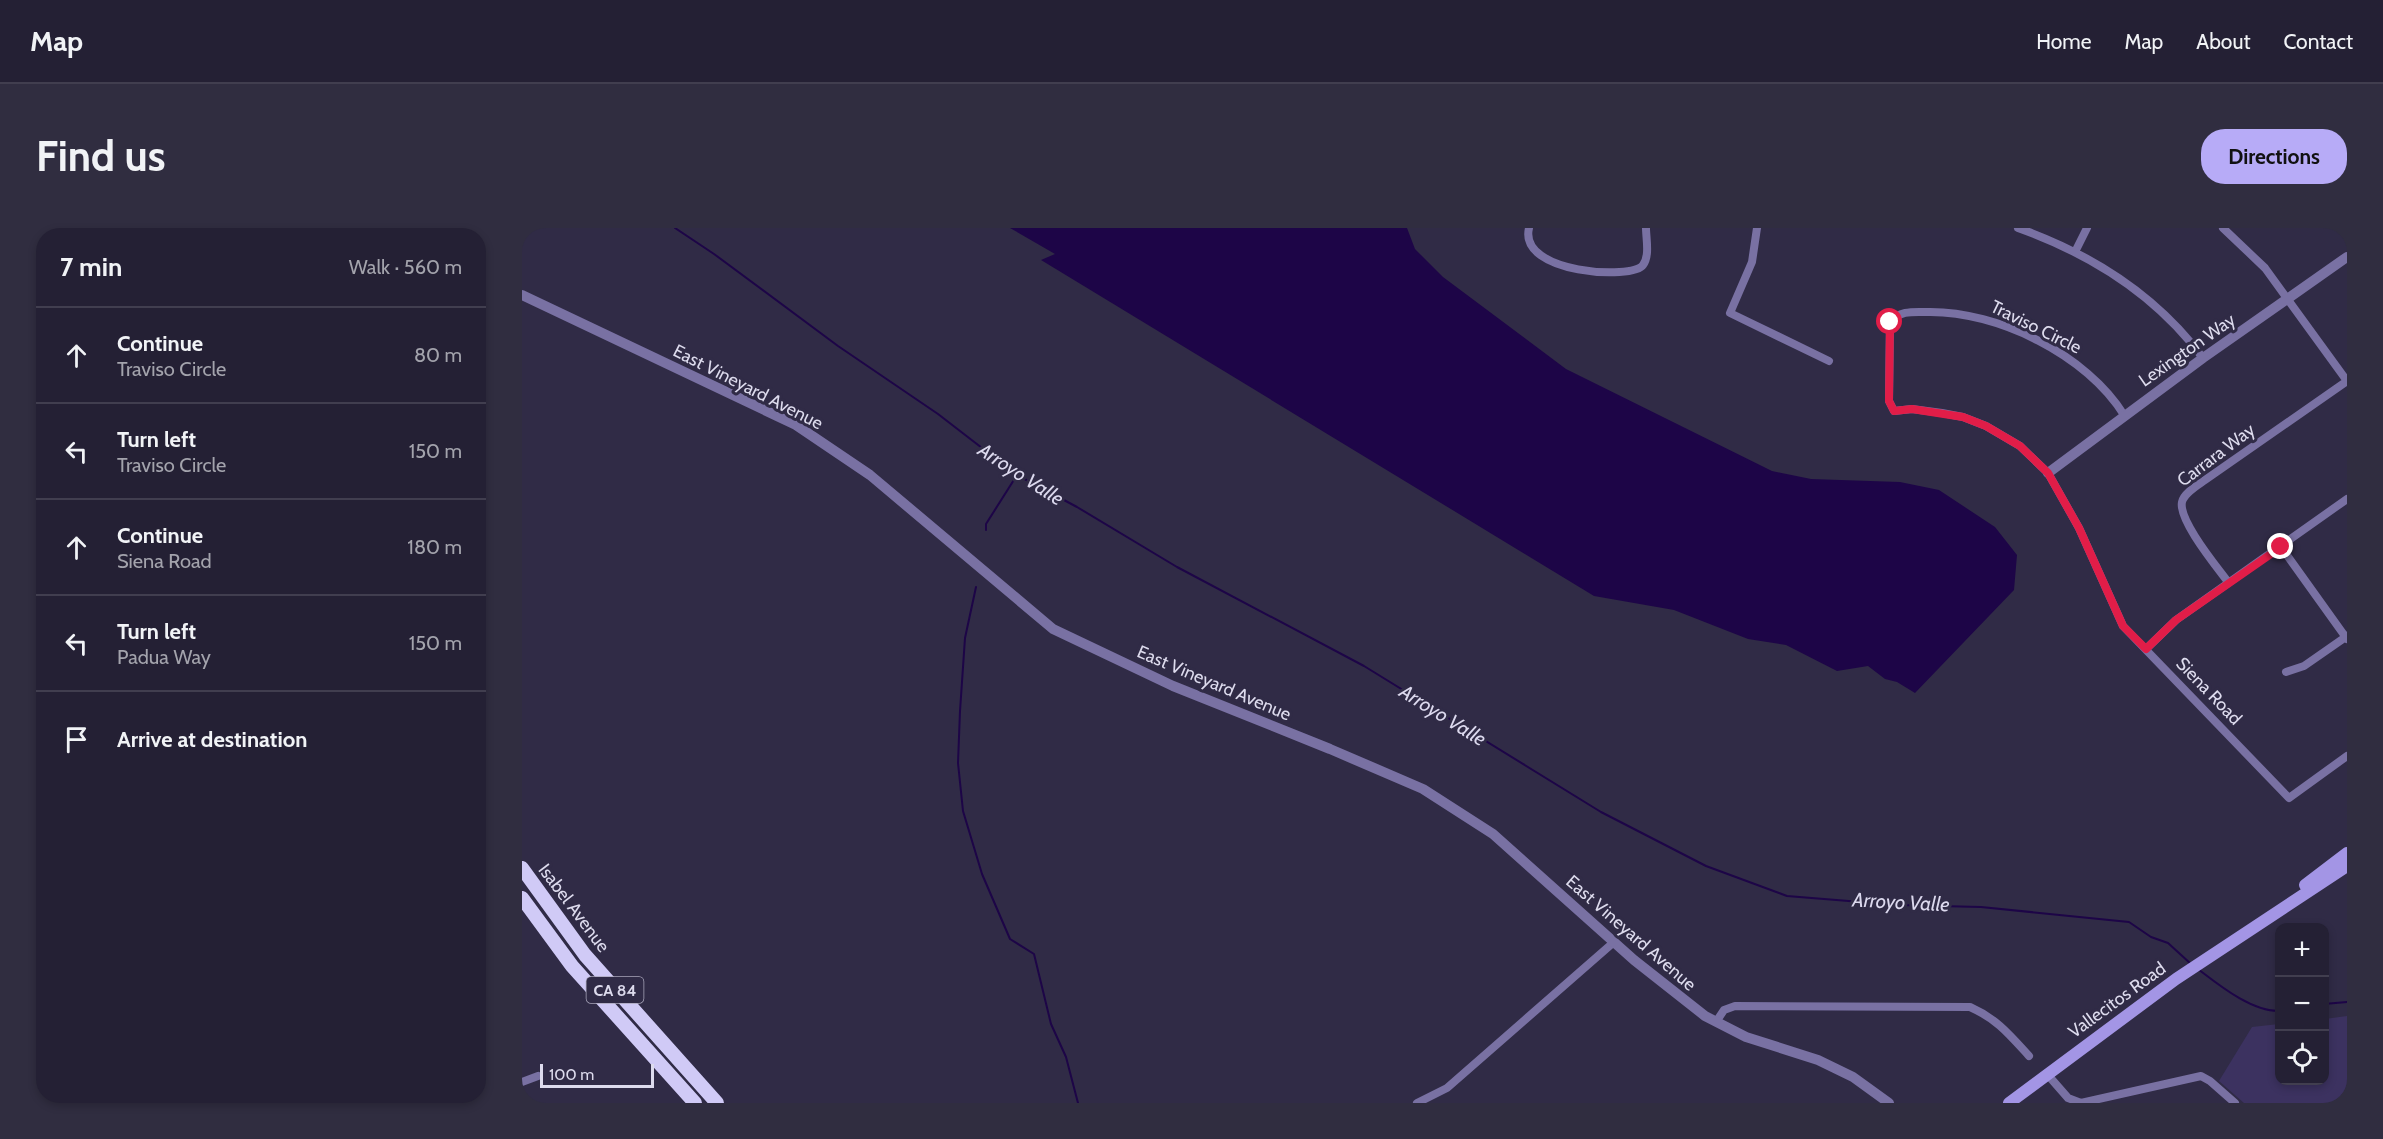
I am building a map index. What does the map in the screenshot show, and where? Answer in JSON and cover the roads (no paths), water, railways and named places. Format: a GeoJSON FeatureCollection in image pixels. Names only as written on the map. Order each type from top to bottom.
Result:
{"type":"FeatureCollection","features":[{"type":"Feature","properties":{"kind":"highway","name":"Isabel Avenue"},"geometry":{"type":"LineString","coordinates":[[522,868],[562,927],[585,955],[717,1103]]}},
{"type":"Feature","properties":{"kind":"highway","name":"Isabel Avenue"},"geometry":{"type":"LineString","coordinates":[[522,898],[572,966],[695,1103]]}},
{"type":"Feature","properties":{"kind":"main road","name":"Vallecitos Road"},"geometry":{"type":"LineString","coordinates":[[2248,930],[2347,853]]}},
{"type":"Feature","properties":{"kind":"main road","name":"Vallecitos Road"},"geometry":{"type":"LineString","coordinates":[[2009,1103],[2176,979],[2347,866]]}},
{"type":"Feature","properties":{"kind":"street"},"geometry":{"type":"LineString","coordinates":[[1529,228],[1527,235],[1541,257],[1569,269],[1634,271],[1642,267],[1646,259],[1646,228]]}},
{"type":"Feature","properties":{"kind":"street"},"geometry":{"type":"LineString","coordinates":[[1757,228],[1752,262],[1730,313],[1829,361]]}},
{"type":"Feature","properties":{"kind":"street"},"geometry":{"type":"LineString","coordinates":[[2018,228],[2075,252],[2115,274],[2184,333],[2203,358]]}},
{"type":"Feature","properties":{"kind":"street"},"geometry":{"type":"LineString","coordinates":[[2075,252],[2087,228]]}},
{"type":"Feature","properties":{"kind":"street"},"geometry":{"type":"LineString","coordinates":[[2223,228],[2265,268],[2347,381]]}},
{"type":"Feature","properties":{"kind":"street","name":"Lexington Way"},"geometry":{"type":"LineString","coordinates":[[2048,473],[2124,415],[2347,257]]}},
{"type":"Feature","properties":{"kind":"street","name":"East Vineyard Avenue"},"geometry":{"type":"LineString","coordinates":[[522,295],[796,425],[870,475],[1053,629],[1173,686],[1423,789],[1493,834],[1691,1007],[1746,1037],[1818,1060],[1853,1077],[1888,1103]]}},
{"type":"Feature","properties":{"kind":"street","name":"Traviso Circle"},"geometry":{"type":"LineString","coordinates":[[2048,473],[2020,446],[1986,426],[1963,417],[1942,413],[1912,409],[1894,411],[1889,401],[1889,330],[1890,322],[1897,315],[1904,312],[1944,312],[1968,315],[2023,335],[2057,351],[2082,368],[2104,388],[2124,415]]}},
{"type":"Feature","properties":{"kind":"street","name":"Carrara Way"},"geometry":{"type":"LineString","coordinates":[[2228,582],[2195,538],[2182,509],[2184,497],[2347,381]]}},
{"type":"Feature","properties":{"kind":"street","name":"Siena Road"},"geometry":{"type":"LineString","coordinates":[[2048,473],[2079,528],[2123,626],[2289,798],[2347,756]]}},
{"type":"Feature","properties":{"kind":"street"},"geometry":{"type":"LineString","coordinates":[[2146,649],[2176,620],[2347,499]]}},
{"type":"Feature","properties":{"kind":"street"},"geometry":{"type":"LineString","coordinates":[[2281,547],[2347,638],[2304,666],[2286,672]]}},
{"type":"Feature","properties":{"kind":"street"},"geometry":{"type":"LineString","coordinates":[[1418,1103],[1447,1088],[1614,942]]}},
{"type":"Feature","properties":{"kind":"street"},"geometry":{"type":"LineString","coordinates":[[1716,1022],[1728,1007],[1735,1006],[1970,1007],[1999,1023],[2029,1056]]}},
{"type":"Feature","properties":{"kind":"street"},"geometry":{"type":"LineString","coordinates":[[2047,1074],[2068,1098],[2081,1103],[2201,1076],[2235,1103]]}},
{"type":"Feature","properties":{"kind":"street"},"geometry":{"type":"LineString","coordinates":[[522,1082],[538,1076]]}},
{"type":"Feature","properties":{"kind":"waterway","name":"Arroyo Valle"},"geometry":{"type":"LineString","coordinates":[[675,228],[714,254],[838,346],[938,414],[1017,475],[1077,507],[1177,567],[1364,666],[1601,812],[1706,866],[1787,896],[1898,905],[1981,907],[2129,922],[2151,937],[2168,943],[2191,964]]}},
{"type":"Feature","properties":{"kind":"waterway"},"geometry":{"type":"LineString","coordinates":[[986,530],[986,524],[1017,475]]}},
{"type":"Feature","properties":{"kind":"waterway"},"geometry":{"type":"LineString","coordinates":[[976,587],[965,638],[960,711],[958,763],[963,811],[982,874],[1010,939],[1034,954],[1051,1024],[1066,1057],[1078,1103]]}},
{"type":"Feature","properties":{"kind":"waterway","name":"Arroyo Valle"},"geometry":{"type":"LineString","coordinates":[[2198,969],[2247,1002],[2275,1011]]}},
{"type":"Feature","properties":{"kind":"waterway","name":"Arroyo Valle"},"geometry":{"type":"LineString","coordinates":[[2329,1004],[2347,1002]]}}]}
